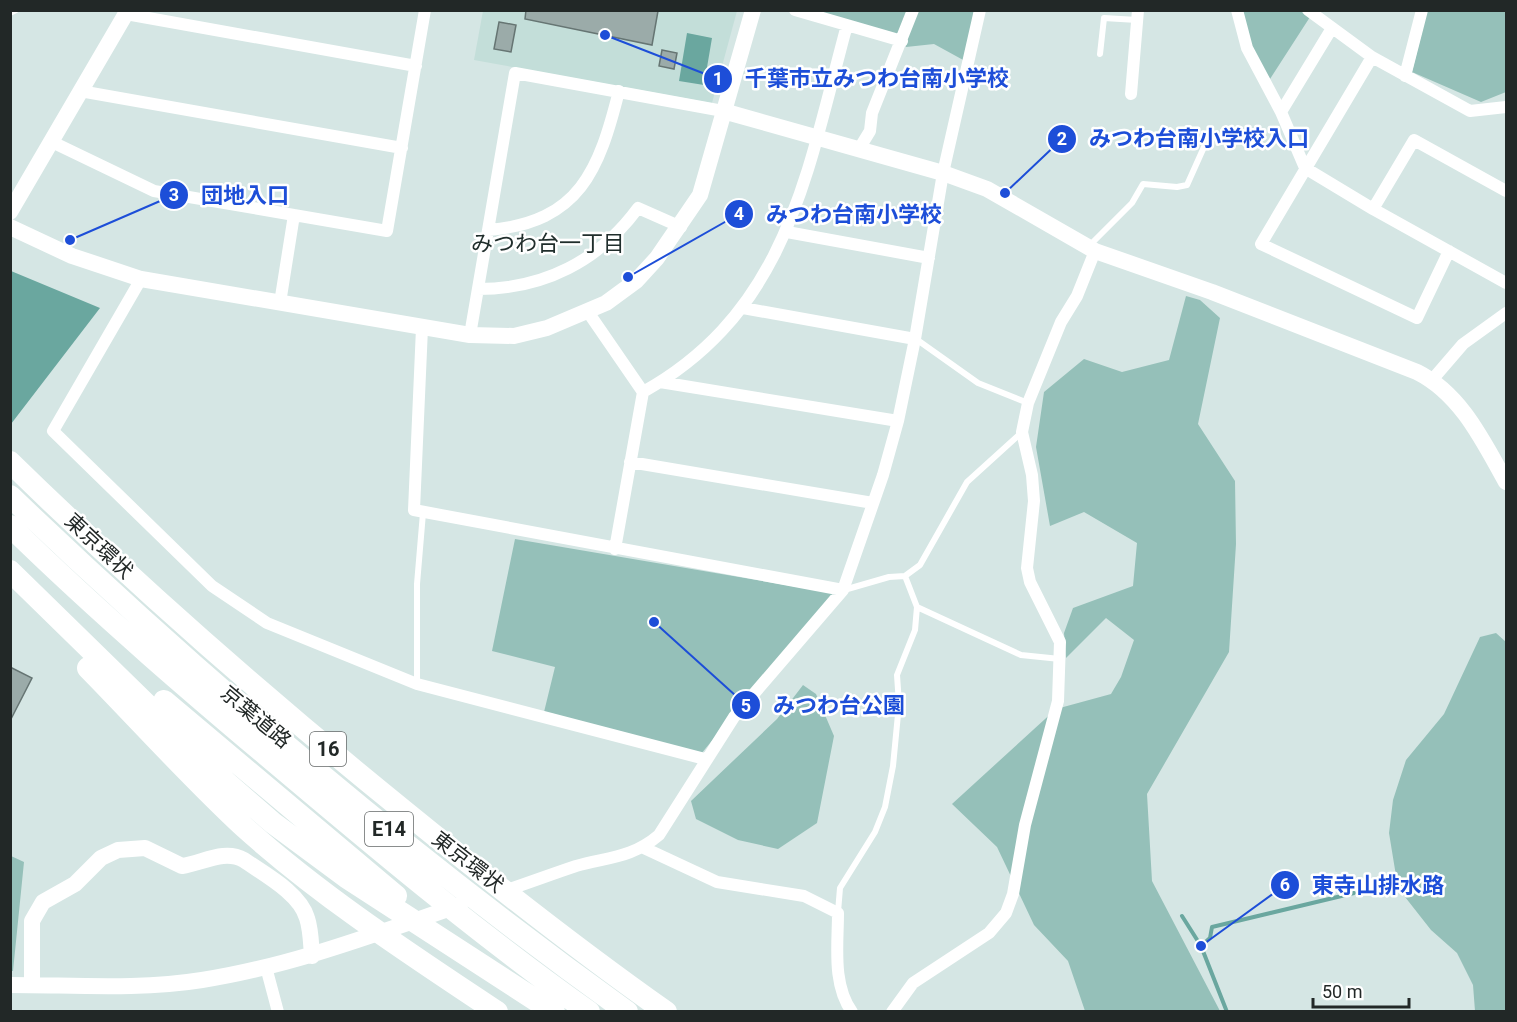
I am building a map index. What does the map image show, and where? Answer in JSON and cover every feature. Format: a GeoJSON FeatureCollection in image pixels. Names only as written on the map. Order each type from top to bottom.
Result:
{"type":"FeatureCollection","features":[{"type":"Feature","properties":{"kind":"highway","name":"東京環状"},"geometry":{"type":"LineString","coordinates":[[10,462],[203,643],[330,751],[500,892],[666,1011]]}},
{"type":"Feature","properties":{"kind":"highway","name":"京葉道路"},"geometry":{"type":"LineString","coordinates":[[10,496],[152,642],[400,867],[589,1011]]}},
{"type":"Feature","properties":{"kind":"highway","name":"京葉道路"},"geometry":{"type":"LineString","coordinates":[[10,526],[152,642],[498,916],[627,1011]]}},
{"type":"Feature","properties":{"kind":"highway"},"geometry":{"type":"LineString","coordinates":[[10,562],[36,580],[169,706],[364,867],[458,950]]}},
{"type":"Feature","properties":{"kind":"highway"},"geometry":{"type":"LineString","coordinates":[[10,571],[227,783],[305,848],[554,1011]]}},
{"type":"Feature","properties":{"kind":"highway"},"geometry":{"type":"LineString","coordinates":[[10,589],[244,826],[306,879],[384,930],[497,1011]]}},
{"type":"Feature","properties":{"kind":"street"},"geometry":{"type":"LineString","coordinates":[[50,141],[154,191],[387,231],[425,10]]}},
{"type":"Feature","properties":{"kind":"street"},"geometry":{"type":"LineString","coordinates":[[10,227],[72,256],[141,279],[470,335],[514,336],[547,328],[606,303],[636,281],[681,227],[700,195],[753,10]]}},
{"type":"Feature","properties":{"kind":"street"},"geometry":{"type":"LineString","coordinates":[[795,10],[902,41]]}},
{"type":"Feature","properties":{"kind":"street"},"geometry":{"type":"LineString","coordinates":[[859,149],[870,131],[872,113],[913,10]]}},
{"type":"Feature","properties":{"kind":"street"},"geometry":{"type":"LineString","coordinates":[[10,985],[156,984],[200,980],[266,967],[312,956],[500,892],[644,848],[659,835],[672,817],[705,759],[734,717],[843,590],[898,421],[915,339],[943,173],[980,10]]}},
{"type":"Feature","properties":{"kind":"street"},"geometry":{"type":"LineString","coordinates":[[1237,10],[1247,48],[1281,112],[1305,168],[1373,209],[1506,283]]}},
{"type":"Feature","properties":{"kind":"street"},"geometry":{"type":"LineString","coordinates":[[1308,10],[1372,57],[1470,111],[1506,106]]}},
{"type":"Feature","properties":{"kind":"street"},"geometry":{"type":"LineString","coordinates":[[1406,76],[1422,10]]}},
{"type":"Feature","properties":{"kind":"street"},"geometry":{"type":"LineString","coordinates":[[10,212],[127,12],[416,66]]}},
{"type":"Feature","properties":{"kind":"street"},"geometry":{"type":"LineString","coordinates":[[1131,94],[1138,15]]}},
{"type":"Feature","properties":{"kind":"street"},"geometry":{"type":"LineString","coordinates":[[643,392],[660,382],[717,336],[743,308],[776,256],[806,180],[847,25]]}},
{"type":"Feature","properties":{"kind":"street"},"geometry":{"type":"LineString","coordinates":[[1281,112],[1332,28]]}},
{"type":"Feature","properties":{"kind":"street"},"geometry":{"type":"LineString","coordinates":[[1372,57],[1261,244],[1417,318],[1449,251]]}},
{"type":"Feature","properties":{"kind":"street"},"geometry":{"type":"LineString","coordinates":[[470,335],[516,73],[723,111],[943,173],[1003,197],[1091,249],[1212,291],[1432,380],[1463,410],[1504,474]]}},
{"type":"Feature","properties":{"kind":"street"},"geometry":{"type":"LineString","coordinates":[[489,230],[530,224],[550,214],[580,189],[600,158],[619,91]]}},
{"type":"Feature","properties":{"kind":"street"},"geometry":{"type":"LineString","coordinates":[[80,92],[402,148]]}},
{"type":"Feature","properties":{"kind":"street"},"geometry":{"type":"LineString","coordinates":[[1373,209],[1414,140],[1506,191]]}},
{"type":"Feature","properties":{"kind":"street"},"geometry":{"type":"LineString","coordinates":[[478,289],[514,287],[563,272],[607,244],[638,208],[681,227]]}},
{"type":"Feature","properties":{"kind":"street"},"geometry":{"type":"LineString","coordinates":[[280,303],[294,214]]}},
{"type":"Feature","properties":{"kind":"street"},"geometry":{"type":"LineString","coordinates":[[787,232],[929,258]]}},
{"type":"Feature","properties":{"kind":"street"},"geometry":{"type":"LineString","coordinates":[[892,1011],[913,983],[989,933],[1006,913],[1019,872],[1025,825],[1058,701],[1060,659],[1057,632],[1030,582],[1027,568],[1034,501],[1032,476],[1022,432],[1028,403],[1061,322],[1077,296],[1091,249]]}},
{"type":"Feature","properties":{"kind":"street"},"geometry":{"type":"LineString","coordinates":[[141,279],[53,431],[213,586],[267,623],[417,684],[705,759]]}},
{"type":"Feature","properties":{"kind":"street"},"geometry":{"type":"LineString","coordinates":[[743,308],[915,339]]}},
{"type":"Feature","properties":{"kind":"street"},"geometry":{"type":"LineString","coordinates":[[588,312],[643,392],[615,549]]}},
{"type":"Feature","properties":{"kind":"street"},"geometry":{"type":"LineString","coordinates":[[1432,380],[1463,344],[1506,313]]}},
{"type":"Feature","properties":{"kind":"street"},"geometry":{"type":"LineString","coordinates":[[422,328],[414,510],[843,590]]}},
{"type":"Feature","properties":{"kind":"street"},"geometry":{"type":"LineString","coordinates":[[660,382],[898,421]]}},
{"type":"Feature","properties":{"kind":"street"},"geometry":{"type":"LineString","coordinates":[[630,462],[873,503]]}},
{"type":"Feature","properties":{"kind":"street"},"geometry":{"type":"LineString","coordinates":[[32,985],[32,921],[36,910],[43,902],[75,884],[100,858],[118,850],[145,848],[182,866],[224,855],[236,855],[295,899],[302,908],[307,916],[312,956]]}},
{"type":"Feature","properties":{"kind":"street"},"geometry":{"type":"LineString","coordinates":[[644,848],[717,882],[804,896],[838,913],[839,985],[843,998],[852,1011]]}},
{"type":"Feature","properties":{"kind":"street"},"geometry":{"type":"LineString","coordinates":[[266,967],[278,1011]]}},
{"type":"Feature","properties":{"kind":"lane"},"geometry":{"type":"LineString","coordinates":[[10,14],[16,10]]}},
{"type":"Feature","properties":{"kind":"lane"},"geometry":{"type":"LineString","coordinates":[[1100,54],[1105,10]]}},
{"type":"Feature","properties":{"kind":"lane"},"geometry":{"type":"LineString","coordinates":[[1104,18],[1138,15]]}},
{"type":"Feature","properties":{"kind":"lane"},"geometry":{"type":"LineString","coordinates":[[1091,249],[1132,203],[1143,184],[1178,187],[1187,185],[1204,147]]}},
{"type":"Feature","properties":{"kind":"lane"},"geometry":{"type":"LineString","coordinates":[[915,339],[978,383],[1028,403]]}},
{"type":"Feature","properties":{"kind":"lane"},"geometry":{"type":"LineString","coordinates":[[843,590],[905,576],[920,565],[967,482],[1022,432]]}},
{"type":"Feature","properties":{"kind":"lane"},"geometry":{"type":"LineString","coordinates":[[417,684],[417,584],[423,513]]}},
{"type":"Feature","properties":{"kind":"lane"},"geometry":{"type":"LineString","coordinates":[[838,913],[840,888],[875,832],[885,807],[893,766],[899,704],[897,675],[915,630],[916,608],[905,576]]}},
{"type":"Feature","properties":{"kind":"lane"},"geometry":{"type":"LineString","coordinates":[[916,608],[1020,655],[1060,659]]}},
{"type":"Feature","properties":{"kind":"shaded area"},"geometry":{"type":"Polygon","coordinates":[[[483,11],[737,11],[712,103],[474,60],[483,11]]]}},
{"type":"Feature","properties":{"kind":"shaded area"},"geometry":{"type":"Polygon","coordinates":[[[804,11],[974,11],[965,61],[934,44],[906,47],[904,26],[900,38],[804,11]]]}},
{"type":"Feature","properties":{"kind":"shaded area"},"geometry":{"type":"Polygon","coordinates":[[[1239,11],[1301,11],[1310,17],[1270,79],[1249,46],[1239,11]]]}},
{"type":"Feature","properties":{"kind":"shaded area"},"geometry":{"type":"Polygon","coordinates":[[[1427,11],[1506,11],[1506,92],[1481,102],[1412,72],[1427,11]]]}},
{"type":"Feature","properties":{"kind":"shaded area"},"geometry":{"type":"Polygon","coordinates":[[[687,33],[712,38],[704,85],[679,81],[687,33]]]}},
{"type":"Feature","properties":{"kind":"shaded area"},"geometry":{"type":"Polygon","coordinates":[[[11,271],[100,308],[11,424],[11,271]]]}},
{"type":"Feature","properties":{"kind":"shaded area"},"geometry":{"type":"Polygon","coordinates":[[[1186,296],[1200,300],[1220,318],[1198,424],[1235,481],[1236,544],[1229,652],[1147,794],[1152,881],[1220,1011],[1085,1011],[1068,961],[1034,925],[997,847],[952,804],[1056,709],[1111,694],[1121,677],[1134,640],[1106,618],[1066,658],[1064,633],[1073,608],[1133,586],[1137,543],[1084,512],[1050,526],[1036,447],[1044,392],[1084,359],[1122,372],[1169,360],[1186,296]]]}},
{"type":"Feature","properties":{"kind":"shaded area"},"geometry":{"type":"Polygon","coordinates":[[[515,539],[833,593],[701,754],[544,712],[555,667],[492,651],[515,539]]]}},
{"type":"Feature","properties":{"kind":"shaded area"},"geometry":{"type":"Polygon","coordinates":[[[1496,633],[1506,642],[1506,1011],[1475,1011],[1473,985],[1457,953],[1431,930],[1398,888],[1389,833],[1393,800],[1406,760],[1444,714],[1480,637],[1496,633]]]}},
{"type":"Feature","properties":{"kind":"shaded area"},"geometry":{"type":"Polygon","coordinates":[[[803,685],[816,694],[834,736],[817,823],[778,849],[738,840],[696,819],[691,801],[777,719],[803,685]]]}},
{"type":"Feature","properties":{"kind":"shaded area"},"geometry":{"type":"Polygon","coordinates":[[[11,856],[24,862],[13,971],[10,971],[11,856]]]}},
{"type":"Feature","properties":{"kind":"building"},"geometry":{"type":"Polygon","coordinates":[[[526,10],[658,11],[652,45],[525,19],[526,10]]]}},
{"type":"Feature","properties":{"kind":"building"},"geometry":{"type":"Polygon","coordinates":[[[499,22],[516,25],[511,52],[494,49],[499,22]]]}},
{"type":"Feature","properties":{"kind":"building"},"geometry":{"type":"Polygon","coordinates":[[[662,50],[677,53],[674,69],[659,66],[662,50]]]}},
{"type":"Feature","properties":{"kind":"building"},"geometry":{"type":"Polygon","coordinates":[[[10,667],[32,678],[10,721],[10,667]]]}},
{"type":"Feature","properties":{"kind":"waterway"},"geometry":{"type":"LineString","coordinates":[[1201,946],[1210,938],[1212,927],[1354,893]]}},
{"type":"Feature","properties":{"kind":"waterway"},"geometry":{"type":"LineString","coordinates":[[1182,916],[1201,946],[1227,1012]]}},
{"type":"Feature","properties":{"kind":"place","name":"千葉市立みつわ台南小学校"},"geometry":{"type":"Point","coordinates":[605,35]}},
{"type":"Feature","properties":{"kind":"place","name":"みつわ台南小学校入口"},"geometry":{"type":"Point","coordinates":[1005,193]}},
{"type":"Feature","properties":{"kind":"place","name":"団地入口"},"geometry":{"type":"Point","coordinates":[70,240]}},
{"type":"Feature","properties":{"kind":"place","name":"みつわ台南小学校"},"geometry":{"type":"Point","coordinates":[628,277]}},
{"type":"Feature","properties":{"kind":"place","name":"みつわ台公園"},"geometry":{"type":"Point","coordinates":[654,622]}},
{"type":"Feature","properties":{"kind":"place","name":"東寺山排水路"},"geometry":{"type":"Point","coordinates":[1201,946]}},
{"type":"Feature","properties":{"kind":"district","name":"みつわ台一丁目"},"geometry":{"type":"Point","coordinates":[548,243]}}]}
